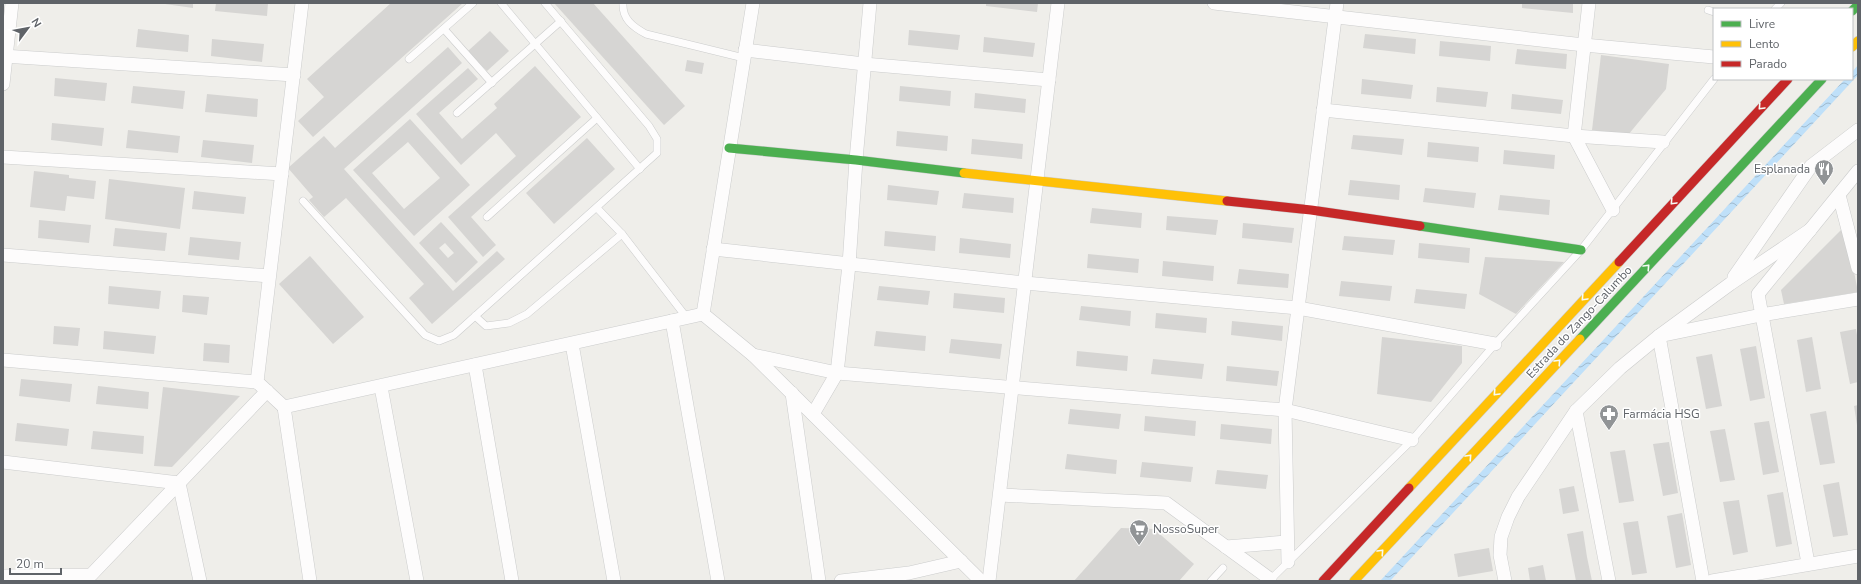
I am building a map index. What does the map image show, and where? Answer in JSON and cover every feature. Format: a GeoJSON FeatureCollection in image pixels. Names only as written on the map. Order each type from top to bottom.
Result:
{"type":"FeatureCollection","features":[{"type":"Feature","properties":{"kind":"main road","name":"Estrada do Zango-Calumbo"},"geometry":{"type":"LineString","coordinates":[[1324,581],[1787,80]]}},
{"type":"Feature","properties":{"kind":"main road","name":"Estrada do Zango-Calumbo"},"geometry":{"type":"LineString","coordinates":[[1354,581],[1821,80]]}},
{"type":"Feature","properties":{"kind":"main road"},"geometry":{"type":"LineString","coordinates":[[729,148],[856,160],[1037,182],[1310,210],[1581,250]]}},
{"type":"Feature","properties":{"kind":"street"},"geometry":{"type":"LineString","coordinates":[[3,84],[4,56],[12,3]]}},
{"type":"Feature","properties":{"kind":"street"},"geometry":{"type":"LineString","coordinates":[[257,382],[302,3]]}},
{"type":"Feature","properties":{"kind":"street"},"geometry":{"type":"LineString","coordinates":[[703,314],[753,3]]}},
{"type":"Feature","properties":{"kind":"street"},"geometry":{"type":"LineString","coordinates":[[813,414],[837,373],[849,265],[856,160],[870,3]]}},
{"type":"Feature","properties":{"kind":"street"},"geometry":{"type":"LineString","coordinates":[[989,581],[1058,3]]}},
{"type":"Feature","properties":{"kind":"street"},"geometry":{"type":"LineString","coordinates":[[1214,3],[1584,46],[1713,57]]}},
{"type":"Feature","properties":{"kind":"street"},"geometry":{"type":"LineString","coordinates":[[1288,562],[1285,410],[1337,3]]}},
{"type":"Feature","properties":{"kind":"street"},"geometry":{"type":"LineString","coordinates":[[1589,3],[1574,136],[1613,210]]}},
{"type":"Feature","properties":{"kind":"street"},"geometry":{"type":"LineString","coordinates":[[745,54],[1049,80]]}},
{"type":"Feature","properties":{"kind":"street"},"geometry":{"type":"LineString","coordinates":[[4,56],[294,75]]}},
{"type":"Feature","properties":{"kind":"street"},"geometry":{"type":"LineString","coordinates":[[1323,110],[1574,136],[1663,142]]}},
{"type":"Feature","properties":{"kind":"street"},"geometry":{"type":"LineString","coordinates":[[1730,284],[1811,166],[1858,130]]}},
{"type":"Feature","properties":{"kind":"street"},"geometry":{"type":"LineString","coordinates":[[3,157],[282,174]]}},
{"type":"Feature","properties":{"kind":"street"},"geometry":{"type":"LineString","coordinates":[[1808,564],[1758,294],[1858,171]]}},
{"type":"Feature","properties":{"kind":"street"},"geometry":{"type":"LineString","coordinates":[[1839,195],[1858,268]]}},
{"type":"Feature","properties":{"kind":"street"},"geometry":{"type":"LineString","coordinates":[[1505,581],[1500,555],[1501,537],[1508,517],[1518,497],[1576,411],[1620,368],[1659,336],[1730,284],[1810,230]]}},
{"type":"Feature","properties":{"kind":"street"},"geometry":{"type":"LineString","coordinates":[[713,249],[1025,283],[1298,308],[1495,344]]}},
{"type":"Feature","properties":{"kind":"street"},"geometry":{"type":"LineString","coordinates":[[3,255],[269,276]]}},
{"type":"Feature","properties":{"kind":"street"},"geometry":{"type":"LineString","coordinates":[[1659,336],[1762,314],[1858,299]]}},
{"type":"Feature","properties":{"kind":"street"},"geometry":{"type":"LineString","coordinates":[[284,407],[381,387],[703,314]]}},
{"type":"Feature","properties":{"kind":"street"},"geometry":{"type":"LineString","coordinates":[[703,314],[753,354],[981,581]]}},
{"type":"Feature","properties":{"kind":"street"},"geometry":{"type":"LineString","coordinates":[[672,321],[718,581]]}},
{"type":"Feature","properties":{"kind":"street"},"geometry":{"type":"LineString","coordinates":[[1659,336],[1703,581]]}},
{"type":"Feature","properties":{"kind":"street"},"geometry":{"type":"LineString","coordinates":[[572,344],[614,581]]}},
{"type":"Feature","properties":{"kind":"street"},"geometry":{"type":"LineString","coordinates":[[753,354],[837,373],[1285,410],[1412,440]]}},
{"type":"Feature","properties":{"kind":"street"},"geometry":{"type":"LineString","coordinates":[[3,360],[257,382],[284,407],[310,581]]}},
{"type":"Feature","properties":{"kind":"street"},"geometry":{"type":"LineString","coordinates":[[475,365],[512,581]]}},
{"type":"Feature","properties":{"kind":"street"},"geometry":{"type":"LineString","coordinates":[[381,387],[417,581]]}},
{"type":"Feature","properties":{"kind":"street"},"geometry":{"type":"LineString","coordinates":[[3,576],[92,578],[179,483],[267,391]]}},
{"type":"Feature","properties":{"kind":"street"},"geometry":{"type":"LineString","coordinates":[[792,393],[819,581]]}},
{"type":"Feature","properties":{"kind":"street"},"geometry":{"type":"LineString","coordinates":[[1576,411],[1609,581]]}},
{"type":"Feature","properties":{"kind":"street"},"geometry":{"type":"LineString","coordinates":[[3,462],[179,483]]}},
{"type":"Feature","properties":{"kind":"street"},"geometry":{"type":"LineString","coordinates":[[179,483],[200,581]]}},
{"type":"Feature","properties":{"kind":"street"},"geometry":{"type":"LineString","coordinates":[[1000,495],[1166,503],[1269,580]]}},
{"type":"Feature","properties":{"kind":"street"},"geometry":{"type":"LineString","coordinates":[[1226,547],[1287,542]]}},
{"type":"Feature","properties":{"kind":"street"},"geometry":{"type":"LineString","coordinates":[[1712,581],[1858,556]]}},
{"type":"Feature","properties":{"kind":"street"},"geometry":{"type":"LineString","coordinates":[[841,581],[911,577],[961,561]]}},
{"type":"Feature","properties":{"kind":"lane"},"geometry":{"type":"LineString","coordinates":[[409,59],[473,3]]}},
{"type":"Feature","properties":{"kind":"lane"},"geometry":{"type":"LineString","coordinates":[[502,3],[640,169]]}},
{"type":"Feature","properties":{"kind":"lane"},"geometry":{"type":"LineString","coordinates":[[303,201],[425,335],[439,341],[454,335],[657,153],[658,139],[650,126],[546,3]]}},
{"type":"Feature","properties":{"kind":"lane"},"geometry":{"type":"LineString","coordinates":[[623,3],[625,17],[634,27],[646,34],[745,54]]}},
{"type":"Feature","properties":{"kind":"lane"},"geometry":{"type":"LineString","coordinates":[[457,113],[561,22]]}},
{"type":"Feature","properties":{"kind":"lane"},"geometry":{"type":"LineString","coordinates":[[444,29],[492,83]]}},
{"type":"Feature","properties":{"kind":"lane"},"geometry":{"type":"LineString","coordinates":[[1269,580],[1412,440],[1495,344],[1581,250],[1713,79]]}},
{"type":"Feature","properties":{"kind":"lane"},"geometry":{"type":"LineString","coordinates":[[487,217],[597,118]]}},
{"type":"Feature","properties":{"kind":"lane"},"geometry":{"type":"LineString","coordinates":[[597,208],[622,234],[687,318]]}},
{"type":"Feature","properties":{"kind":"lane"},"geometry":{"type":"LineString","coordinates":[[475,316],[486,326],[509,323],[527,314],[622,234]]}},
{"type":"Feature","properties":{"kind":"lane"},"geometry":{"type":"LineString","coordinates":[[1211,581],[1223,568]]}},
{"type":"Feature","properties":{"kind":"water"},"geometry":{"type":"Polygon","coordinates":[[[1858,65],[1858,75],[1390,581],[1380,581],[1844,80],[1853,80],[1853,71],[1858,65]]]}},
{"type":"Feature","properties":{"kind":"building"},"geometry":{"type":"Polygon","coordinates":[[[158,3],[193,3],[193,8],[158,3]]]}},
{"type":"Feature","properties":{"kind":"building"},"geometry":{"type":"Polygon","coordinates":[[[216,3],[268,3],[267,16],[215,11],[216,3]]]}},
{"type":"Feature","properties":{"kind":"building"},"geometry":{"type":"Polygon","coordinates":[[[391,3],[463,3],[313,137],[298,121],[324,97],[307,79],[391,3]]]}},
{"type":"Feature","properties":{"kind":"building"},"geometry":{"type":"Polygon","coordinates":[[[554,3],[593,3],[685,106],[664,125],[554,3]]]}},
{"type":"Feature","properties":{"kind":"building"},"geometry":{"type":"Polygon","coordinates":[[[986,3],[1038,3],[1037,12],[986,6],[986,3]]]}},
{"type":"Feature","properties":{"kind":"building"},"geometry":{"type":"Polygon","coordinates":[[[1522,3],[1573,3],[1573,13],[1522,8],[1522,3]]]}},
{"type":"Feature","properties":{"kind":"building"},"geometry":{"type":"Polygon","coordinates":[[[138,29],[189,35],[188,52],[136,47],[138,29]]]}},
{"type":"Feature","properties":{"kind":"building"},"geometry":{"type":"Polygon","coordinates":[[[909,30],[960,35],[958,50],[908,45],[909,30]]]}},
{"type":"Feature","properties":{"kind":"building"},"geometry":{"type":"Polygon","coordinates":[[[490,31],[509,51],[487,71],[468,51],[490,31]]]}},
{"type":"Feature","properties":{"kind":"building"},"geometry":{"type":"Polygon","coordinates":[[[1365,34],[1416,39],[1415,54],[1363,48],[1365,34]]]}},
{"type":"Feature","properties":{"kind":"building"},"geometry":{"type":"Polygon","coordinates":[[[984,37],[1035,43],[1033,57],[983,52],[984,37]]]}},
{"type":"Feature","properties":{"kind":"building"},"geometry":{"type":"Polygon","coordinates":[[[212,39],[264,44],[262,62],[211,56],[212,39]]]}},
{"type":"Feature","properties":{"kind":"building"},"geometry":{"type":"Polygon","coordinates":[[[1440,41],[1491,46],[1490,61],[1439,56],[1440,41]]]}},
{"type":"Feature","properties":{"kind":"building"},"geometry":{"type":"Polygon","coordinates":[[[448,47],[462,63],[344,169],[453,291],[497,251],[505,259],[432,324],[409,298],[424,284],[346,198],[324,217],[309,200],[313,197],[288,168],[324,136],[335,148],[448,47]]]}},
{"type":"Feature","properties":{"kind":"building"},"geometry":{"type":"Polygon","coordinates":[[[1517,49],[1567,54],[1566,69],[1515,64],[1517,49]]]}},
{"type":"Feature","properties":{"kind":"building"},"geometry":{"type":"Polygon","coordinates":[[[1601,55],[1669,64],[1666,89],[1628,135],[1592,130],[1601,55]]]}},
{"type":"Feature","properties":{"kind":"building"},"geometry":{"type":"Polygon","coordinates":[[[687,60],[704,63],[702,74],[685,71],[687,60]]]}},
{"type":"Feature","properties":{"kind":"building"},"geometry":{"type":"Polygon","coordinates":[[[535,66],[581,117],[471,217],[496,245],[483,257],[448,217],[516,156],[496,133],[461,165],[416,114],[468,68],[478,79],[439,113],[462,139],[497,108],[494,104],[535,66]]]}},
{"type":"Feature","properties":{"kind":"building"},"geometry":{"type":"Polygon","coordinates":[[[55,78],[107,83],[105,101],[54,96],[55,78]]]}},
{"type":"Feature","properties":{"kind":"building"},"geometry":{"type":"Polygon","coordinates":[[[1362,79],[1413,85],[1411,99],[1361,94],[1362,79]]]}},
{"type":"Feature","properties":{"kind":"building"},"geometry":{"type":"Polygon","coordinates":[[[133,86],[185,91],[183,109],[131,103],[133,86]]]}},
{"type":"Feature","properties":{"kind":"building"},"geometry":{"type":"Polygon","coordinates":[[[900,86],[951,91],[950,106],[899,101],[900,86]]]}},
{"type":"Feature","properties":{"kind":"building"},"geometry":{"type":"Polygon","coordinates":[[[1437,87],[1488,92],[1486,107],[1436,102],[1437,87]]]}},
{"type":"Feature","properties":{"kind":"building"},"geometry":{"type":"Polygon","coordinates":[[[975,93],[1026,99],[1025,113],[974,108],[975,93]]]}},
{"type":"Feature","properties":{"kind":"building"},"geometry":{"type":"Polygon","coordinates":[[[207,94],[258,99],[257,117],[205,112],[207,94]]]}},
{"type":"Feature","properties":{"kind":"building"},"geometry":{"type":"Polygon","coordinates":[[[1512,94],[1563,100],[1561,114],[1511,109],[1512,94]]]}},
{"type":"Feature","properties":{"kind":"building"},"geometry":{"type":"Polygon","coordinates":[[[410,119],[470,185],[414,236],[353,170],[410,119]],[[408,142],[372,173],[404,209],[440,178],[408,142]]]}},
{"type":"Feature","properties":{"kind":"building"},"geometry":{"type":"Polygon","coordinates":[[[52,123],[104,128],[102,146],[51,140],[52,123]]]}},
{"type":"Feature","properties":{"kind":"building"},"geometry":{"type":"Polygon","coordinates":[[[128,130],[180,136],[178,153],[126,148],[128,130]]]}},
{"type":"Feature","properties":{"kind":"building"},"geometry":{"type":"Polygon","coordinates":[[[897,131],[948,136],[947,151],[896,146],[897,131]]]}},
{"type":"Feature","properties":{"kind":"building"},"geometry":{"type":"Polygon","coordinates":[[[1353,135],[1404,139],[1402,155],[1351,149],[1353,135]]]}},
{"type":"Feature","properties":{"kind":"building"},"geometry":{"type":"Polygon","coordinates":[[[587,138],[615,169],[554,224],[526,193],[587,138]]]}},
{"type":"Feature","properties":{"kind":"building"},"geometry":{"type":"Polygon","coordinates":[[[972,139],[1023,144],[1022,159],[971,154],[972,139]]]}},
{"type":"Feature","properties":{"kind":"building"},"geometry":{"type":"Polygon","coordinates":[[[203,140],[254,145],[252,163],[201,157],[203,140]]]}},
{"type":"Feature","properties":{"kind":"building"},"geometry":{"type":"Polygon","coordinates":[[[1428,142],[1479,147],[1478,162],[1427,157],[1428,142]]]}},
{"type":"Feature","properties":{"kind":"building"},"geometry":{"type":"Polygon","coordinates":[[[1504,150],[1555,155],[1554,169],[1503,164],[1504,150]]]}},
{"type":"Feature","properties":{"kind":"building"},"geometry":{"type":"Polygon","coordinates":[[[34,171],[69,175],[69,178],[96,181],[94,199],[67,196],[65,211],[30,207],[34,171]]]}},
{"type":"Feature","properties":{"kind":"building"},"geometry":{"type":"Polygon","coordinates":[[[109,179],[185,188],[180,229],[105,219],[109,179]]]}},
{"type":"Feature","properties":{"kind":"building"},"geometry":{"type":"Polygon","coordinates":[[[1350,180],[1400,185],[1399,200],[1348,195],[1350,180]]]}},
{"type":"Feature","properties":{"kind":"building"},"geometry":{"type":"Polygon","coordinates":[[[888,185],[939,191],[937,205],[887,200],[888,185]]]}},
{"type":"Feature","properties":{"kind":"building"},"geometry":{"type":"Polygon","coordinates":[[[1425,188],[1476,193],[1474,208],[1423,202],[1425,188]]]}},
{"type":"Feature","properties":{"kind":"building"},"geometry":{"type":"Polygon","coordinates":[[[194,191],[246,197],[244,214],[192,209],[194,191]]]}},
{"type":"Feature","properties":{"kind":"building"},"geometry":{"type":"Polygon","coordinates":[[[964,193],[1014,198],[1013,213],[962,208],[964,193]]]}},
{"type":"Feature","properties":{"kind":"building"},"geometry":{"type":"Polygon","coordinates":[[[1500,195],[1550,200],[1549,215],[1498,210],[1500,195]]]}},
{"type":"Feature","properties":{"kind":"building"},"geometry":{"type":"Polygon","coordinates":[[[1092,208],[1142,213],[1141,228],[1090,223],[1092,208]]]}},
{"type":"Feature","properties":{"kind":"building"},"geometry":{"type":"Polygon","coordinates":[[[1167,216],[1218,220],[1216,235],[1166,230],[1167,216]]]}},
{"type":"Feature","properties":{"kind":"building"},"geometry":{"type":"Polygon","coordinates":[[[39,220],[91,225],[89,243],[38,238],[39,220]]]}},
{"type":"Feature","properties":{"kind":"building"},"geometry":{"type":"Polygon","coordinates":[[[441,222],[478,262],[456,283],[419,243],[441,222]],[[445,243],[439,248],[448,258],[454,253],[445,243]]]}},
{"type":"Feature","properties":{"kind":"building"},"geometry":{"type":"Polygon","coordinates":[[[1243,223],[1294,228],[1292,243],[1242,238],[1243,223]]]}},
{"type":"Feature","properties":{"kind":"building"},"geometry":{"type":"Polygon","coordinates":[[[1845,226],[1858,292],[1784,304],[1781,290],[1845,226]]]}},
{"type":"Feature","properties":{"kind":"building"},"geometry":{"type":"Polygon","coordinates":[[[115,228],[167,233],[165,251],[113,246],[115,228]]]}},
{"type":"Feature","properties":{"kind":"building"},"geometry":{"type":"Polygon","coordinates":[[[885,231],[936,236],[935,251],[884,246],[885,231]]]}},
{"type":"Feature","properties":{"kind":"building"},"geometry":{"type":"Polygon","coordinates":[[[1344,236],[1395,240],[1393,255],[1342,250],[1344,236]]]}},
{"type":"Feature","properties":{"kind":"building"},"geometry":{"type":"Polygon","coordinates":[[[190,237],[241,242],[239,260],[188,255],[190,237]]]}},
{"type":"Feature","properties":{"kind":"building"},"geometry":{"type":"Polygon","coordinates":[[[960,238],[1011,244],[1010,258],[959,253],[960,238]]]}},
{"type":"Feature","properties":{"kind":"building"},"geometry":{"type":"Polygon","coordinates":[[[1419,243],[1470,248],[1469,263],[1418,258],[1419,243]]]}},
{"type":"Feature","properties":{"kind":"building"},"geometry":{"type":"Polygon","coordinates":[[[1088,254],[1139,259],[1138,273],[1087,268],[1088,254]]]}},
{"type":"Feature","properties":{"kind":"building"},"geometry":{"type":"Polygon","coordinates":[[[310,256],[364,317],[333,344],[279,284],[310,256]]]}},
{"type":"Feature","properties":{"kind":"building"},"geometry":{"type":"Polygon","coordinates":[[[1485,257],[1564,262],[1516,314],[1479,294],[1485,257]]]}},
{"type":"Feature","properties":{"kind":"building"},"geometry":{"type":"Polygon","coordinates":[[[1163,261],[1214,266],[1213,281],[1162,276],[1163,261]]]}},
{"type":"Feature","properties":{"kind":"building"},"geometry":{"type":"Polygon","coordinates":[[[1239,269],[1289,274],[1288,288],[1237,284],[1239,269]]]}},
{"type":"Feature","properties":{"kind":"building"},"geometry":{"type":"Polygon","coordinates":[[[1341,281],[1392,286],[1390,301],[1339,296],[1341,281]]]}},
{"type":"Feature","properties":{"kind":"building"},"geometry":{"type":"Polygon","coordinates":[[[109,286],[161,291],[159,309],[108,304],[109,286]]]}},
{"type":"Feature","properties":{"kind":"building"},"geometry":{"type":"Polygon","coordinates":[[[879,286],[930,291],[928,305],[877,300],[879,286]]]}},
{"type":"Feature","properties":{"kind":"building"},"geometry":{"type":"Polygon","coordinates":[[[1416,289],[1467,294],[1465,309],[1414,303],[1416,289]]]}},
{"type":"Feature","properties":{"kind":"building"},"geometry":{"type":"Polygon","coordinates":[[[954,293],[1005,298],[1004,313],[953,308],[954,293]]]}},
{"type":"Feature","properties":{"kind":"building"},"geometry":{"type":"Polygon","coordinates":[[[183,295],[209,297],[207,315],[182,312],[183,295]]]}},
{"type":"Feature","properties":{"kind":"building"},"geometry":{"type":"Polygon","coordinates":[[[1081,306],[1131,311],[1130,326],[1079,320],[1081,306]]]}},
{"type":"Feature","properties":{"kind":"building"},"geometry":{"type":"Polygon","coordinates":[[[1156,313],[1207,318],[1206,333],[1155,328],[1156,313]]]}},
{"type":"Feature","properties":{"kind":"building"},"geometry":{"type":"Polygon","coordinates":[[[1232,321],[1283,326],[1282,341],[1231,335],[1232,321]]]}},
{"type":"Feature","properties":{"kind":"building"},"geometry":{"type":"Polygon","coordinates":[[[54,326],[80,328],[78,346],[53,344],[54,326]]]}},
{"type":"Feature","properties":{"kind":"building"},"geometry":{"type":"Polygon","coordinates":[[[1856,329],[1858,341],[1858,382],[1850,384],[1840,332],[1856,329]]]}},
{"type":"Feature","properties":{"kind":"building"},"geometry":{"type":"Polygon","coordinates":[[[104,331],[156,336],[154,354],[103,349],[104,331]]]}},
{"type":"Feature","properties":{"kind":"building"},"geometry":{"type":"Polygon","coordinates":[[[876,331],[926,336],[925,351],[874,346],[876,331]]]}},
{"type":"Feature","properties":{"kind":"building"},"geometry":{"type":"Polygon","coordinates":[[[1382,337],[1462,346],[1462,363],[1431,402],[1377,394],[1382,337]]]}},
{"type":"Feature","properties":{"kind":"building"},"geometry":{"type":"Polygon","coordinates":[[[1812,337],[1821,389],[1806,392],[1797,340],[1812,337]]]}},
{"type":"Feature","properties":{"kind":"building"},"geometry":{"type":"Polygon","coordinates":[[[951,339],[1002,344],[1000,359],[949,353],[951,339]]]}},
{"type":"Feature","properties":{"kind":"building"},"geometry":{"type":"Polygon","coordinates":[[[204,343],[230,345],[229,363],[203,361],[204,343]]]}},
{"type":"Feature","properties":{"kind":"building"},"geometry":{"type":"Polygon","coordinates":[[[1756,346],[1765,398],[1750,401],[1740,349],[1756,346]]]}},
{"type":"Feature","properties":{"kind":"building"},"geometry":{"type":"Polygon","coordinates":[[[1077,351],[1128,356],[1127,371],[1076,366],[1077,351]]]}},
{"type":"Feature","properties":{"kind":"building"},"geometry":{"type":"Polygon","coordinates":[[[1712,354],[1722,406],[1706,409],[1696,357],[1712,354]]]}},
{"type":"Feature","properties":{"kind":"building"},"geometry":{"type":"Polygon","coordinates":[[[1153,359],[1204,364],[1202,379],[1151,374],[1153,359]]]}},
{"type":"Feature","properties":{"kind":"building"},"geometry":{"type":"Polygon","coordinates":[[[1227,366],[1279,371],[1277,386],[1226,381],[1227,366]]]}},
{"type":"Feature","properties":{"kind":"building"},"geometry":{"type":"Polygon","coordinates":[[[21,379],[72,384],[70,402],[19,396],[21,379]]]}},
{"type":"Feature","properties":{"kind":"building"},"geometry":{"type":"Polygon","coordinates":[[[98,386],[149,392],[148,409],[96,404],[98,386]]]}},
{"type":"Feature","properties":{"kind":"building"},"geometry":{"type":"Polygon","coordinates":[[[163,387],[240,396],[172,467],[154,466],[163,387]]]}},
{"type":"Feature","properties":{"kind":"building"},"geometry":{"type":"Polygon","coordinates":[[[1858,405],[1858,425],[1857,425],[1854,406],[1858,405]]]}},
{"type":"Feature","properties":{"kind":"building"},"geometry":{"type":"Polygon","coordinates":[[[1070,409],[1121,414],[1119,429],[1068,424],[1070,409]]]}},
{"type":"Feature","properties":{"kind":"building"},"geometry":{"type":"Polygon","coordinates":[[[1826,411],[1835,463],[1820,465],[1810,414],[1826,411]]]}},
{"type":"Feature","properties":{"kind":"building"},"geometry":{"type":"Polygon","coordinates":[[[1145,416],[1196,421],[1195,436],[1144,431],[1145,416]]]}},
{"type":"Feature","properties":{"kind":"building"},"geometry":{"type":"Polygon","coordinates":[[[1769,421],[1779,472],[1763,475],[1754,423],[1769,421]]]}},
{"type":"Feature","properties":{"kind":"building"},"geometry":{"type":"Polygon","coordinates":[[[17,423],[69,429],[67,446],[15,441],[17,423]]]}},
{"type":"Feature","properties":{"kind":"building"},"geometry":{"type":"Polygon","coordinates":[[[1221,424],[1272,429],[1271,444],[1220,439],[1221,424]]]}},
{"type":"Feature","properties":{"kind":"building"},"geometry":{"type":"Polygon","coordinates":[[[1725,429],[1735,480],[1720,482],[1710,431],[1725,429]]]}},
{"type":"Feature","properties":{"kind":"building"},"geometry":{"type":"Polygon","coordinates":[[[93,431],[144,436],[143,454],[91,449],[93,431]]]}},
{"type":"Feature","properties":{"kind":"building"},"geometry":{"type":"Polygon","coordinates":[[[1669,442],[1678,493],[1663,496],[1653,444],[1669,442]]]}},
{"type":"Feature","properties":{"kind":"building"},"geometry":{"type":"Polygon","coordinates":[[[1625,450],[1634,501],[1619,503],[1610,452],[1625,450]]]}},
{"type":"Feature","properties":{"kind":"building"},"geometry":{"type":"Polygon","coordinates":[[[1067,454],[1117,460],[1116,474],[1065,469],[1067,454]]]}},
{"type":"Feature","properties":{"kind":"building"},"geometry":{"type":"Polygon","coordinates":[[[1142,462],[1193,467],[1191,482],[1140,477],[1142,462]]]}},
{"type":"Feature","properties":{"kind":"building"},"geometry":{"type":"Polygon","coordinates":[[[1217,470],[1268,475],[1266,489],[1215,484],[1217,470]]]}},
{"type":"Feature","properties":{"kind":"building"},"geometry":{"type":"Polygon","coordinates":[[[1839,482],[1848,535],[1833,537],[1823,485],[1839,482]]]}},
{"type":"Feature","properties":{"kind":"building"},"geometry":{"type":"Polygon","coordinates":[[[1574,486],[1579,511],[1563,514],[1559,489],[1574,486]]]}},
{"type":"Feature","properties":{"kind":"building"},"geometry":{"type":"Polygon","coordinates":[[[1783,492],[1792,544],[1776,547],[1767,495],[1783,492]]]}},
{"type":"Feature","properties":{"kind":"building"},"geometry":{"type":"Polygon","coordinates":[[[1739,500],[1748,552],[1733,555],[1723,502],[1739,500]]]}},
{"type":"Feature","properties":{"kind":"building"},"geometry":{"type":"Polygon","coordinates":[[[1682,513],[1691,565],[1676,568],[1667,516],[1682,513]]]}},
{"type":"Feature","properties":{"kind":"building"},"geometry":{"type":"Polygon","coordinates":[[[1638,521],[1647,573],[1632,575],[1623,523],[1638,521]]]}},
{"type":"Feature","properties":{"kind":"building","name":"NossoSuper"},"geometry":{"type":"Polygon","coordinates":[[[1121,528],[1154,529],[1194,564],[1179,581],[1074,581],[1121,528]]]}},
{"type":"Feature","properties":{"kind":"building"},"geometry":{"type":"Polygon","coordinates":[[[1583,531],[1592,581],[1576,581],[1567,534],[1583,531]]]}},
{"type":"Feature","properties":{"kind":"building"},"geometry":{"type":"Polygon","coordinates":[[[1489,548],[1493,571],[1458,577],[1454,554],[1489,548]]]}},
{"type":"Feature","properties":{"kind":"building"},"geometry":{"type":"Polygon","coordinates":[[[1543,565],[1546,581],[1530,581],[1528,568],[1543,565]]]}},
{"type":"Feature","properties":{"kind":"traffic: fast"},"geometry":{"type":"LineString","coordinates":[[1853,10],[1858,5]]}},
{"type":"Feature","properties":{"kind":"traffic: fast"},"geometry":{"type":"LineString","coordinates":[[1580,339],[1821,80]]}},
{"type":"Feature","properties":{"kind":"traffic: fast"},"geometry":{"type":"LineString","coordinates":[[729,148],[856,160],[964,173]]}},
{"type":"Feature","properties":{"kind":"traffic: fast"},"geometry":{"type":"LineString","coordinates":[[1420,226],[1581,250]]}},
{"type":"Feature","properties":{"kind":"traffic: slow"},"geometry":{"type":"LineString","coordinates":[[1853,46],[1858,41]]}},
{"type":"Feature","properties":{"kind":"traffic: slow"},"geometry":{"type":"LineString","coordinates":[[964,173],[1227,201]]}},
{"type":"Feature","properties":{"kind":"traffic: slow"},"geometry":{"type":"LineString","coordinates":[[1409,488],[1619,262]]}},
{"type":"Feature","properties":{"kind":"traffic: slow"},"geometry":{"type":"LineString","coordinates":[[1354,581],[1580,339]]}},
{"type":"Feature","properties":{"kind":"traffic: jam"},"geometry":{"type":"LineString","coordinates":[[1619,262],[1787,80]]}},
{"type":"Feature","properties":{"kind":"traffic: jam"},"geometry":{"type":"LineString","coordinates":[[1227,201],[1311,210],[1420,226]]}},
{"type":"Feature","properties":{"kind":"traffic: jam"},"geometry":{"type":"LineString","coordinates":[[1323,581],[1409,488]]}},
{"type":"Feature","properties":{"kind":"place","name":"Esplanada"},"geometry":{"type":"Point","coordinates":[1824,186]}},
{"type":"Feature","properties":{"kind":"place","name":"Farmácia HSG"},"geometry":{"type":"Point","coordinates":[1609,431]}},
{"type":"Feature","properties":{"kind":"place","name":"NossoSuper"},"geometry":{"type":"Point","coordinates":[1139,546]}}]}
